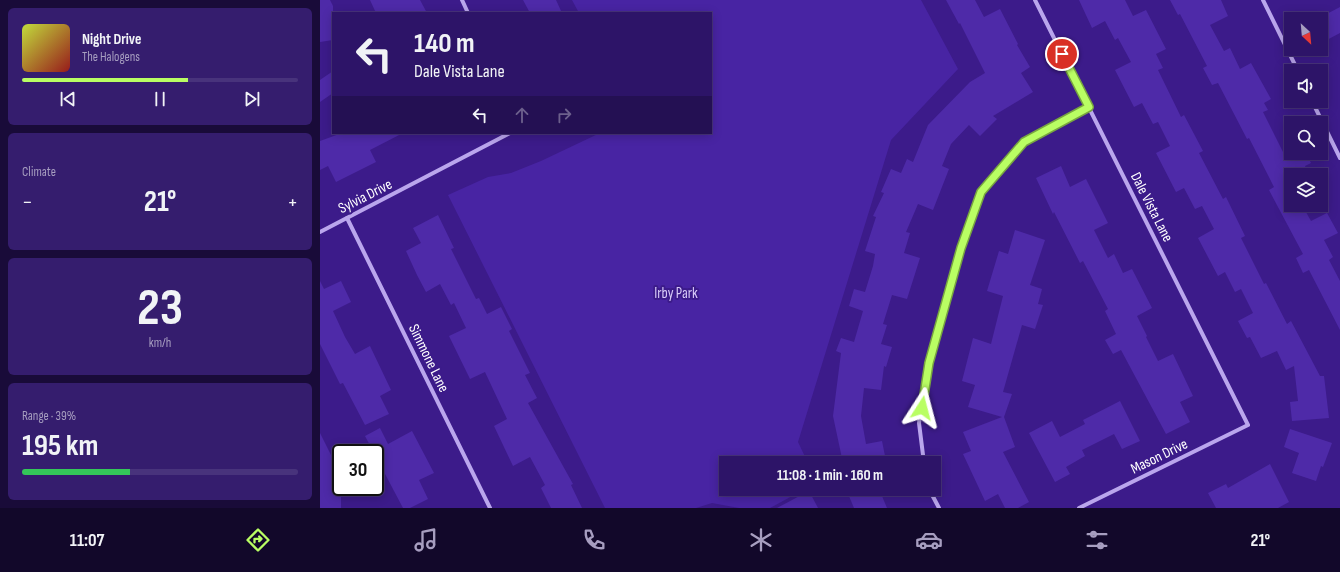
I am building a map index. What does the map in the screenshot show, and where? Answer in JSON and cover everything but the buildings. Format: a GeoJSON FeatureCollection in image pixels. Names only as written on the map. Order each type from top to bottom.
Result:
{"type":"FeatureCollection","features":[{"type":"Feature","properties":{"kind":"street"},"geometry":{"type":"LineString","coordinates":[[462,0],[468,12]]}},
{"type":"Feature","properties":{"kind":"street","name":"Dale Vista Lane"},"geometry":{"type":"LineString","coordinates":[[1035,0],[1248,425]]}},
{"type":"Feature","properties":{"kind":"street"},"geometry":{"type":"LineString","coordinates":[[1263,0],[1295,64]]}},
{"type":"Feature","properties":{"kind":"street"},"geometry":{"type":"LineString","coordinates":[[923,456],[920,423],[929,363],[961,248],[981,192],[1024,142],[1089,107]]}},
{"type":"Feature","properties":{"kind":"street"},"geometry":{"type":"LineString","coordinates":[[1315,108],[1340,158]]}},
{"type":"Feature","properties":{"kind":"street","name":"Sylvia Drive"},"geometry":{"type":"LineString","coordinates":[[320,232],[421,181],[508,134]]}},
{"type":"Feature","properties":{"kind":"street","name":"Simmone Lane"},"geometry":{"type":"LineString","coordinates":[[348,218],[490,508]]}},
{"type":"Feature","properties":{"kind":"street","name":"Mason Drive"},"geometry":{"type":"LineString","coordinates":[[1079,508],[1248,425]]}},
{"type":"Feature","properties":{"kind":"street"},"geometry":{"type":"LineString","coordinates":[[933,496],[939,508]]}},
{"type":"Feature","properties":{"kind":"green space","name":"Irby Park"},"geometry":{"type":"Polygon","coordinates":[[[572,0],[921,0],[958,69],[891,140],[798,442],[805,456],[719,456],[719,496],[792,496],[770,508],[739,508],[712,503],[696,508],[605,508],[448,195],[488,177],[511,173],[541,161],[598,134],[712,134],[712,12],[578,12],[572,0]]]}},
{"type":"Feature","properties":{"kind":"route"},"geometry":{"type":"LineString","coordinates":[[922,408],[929,363],[961,248],[981,192],[1024,142],[1089,107],[1062,54]]}}]}
